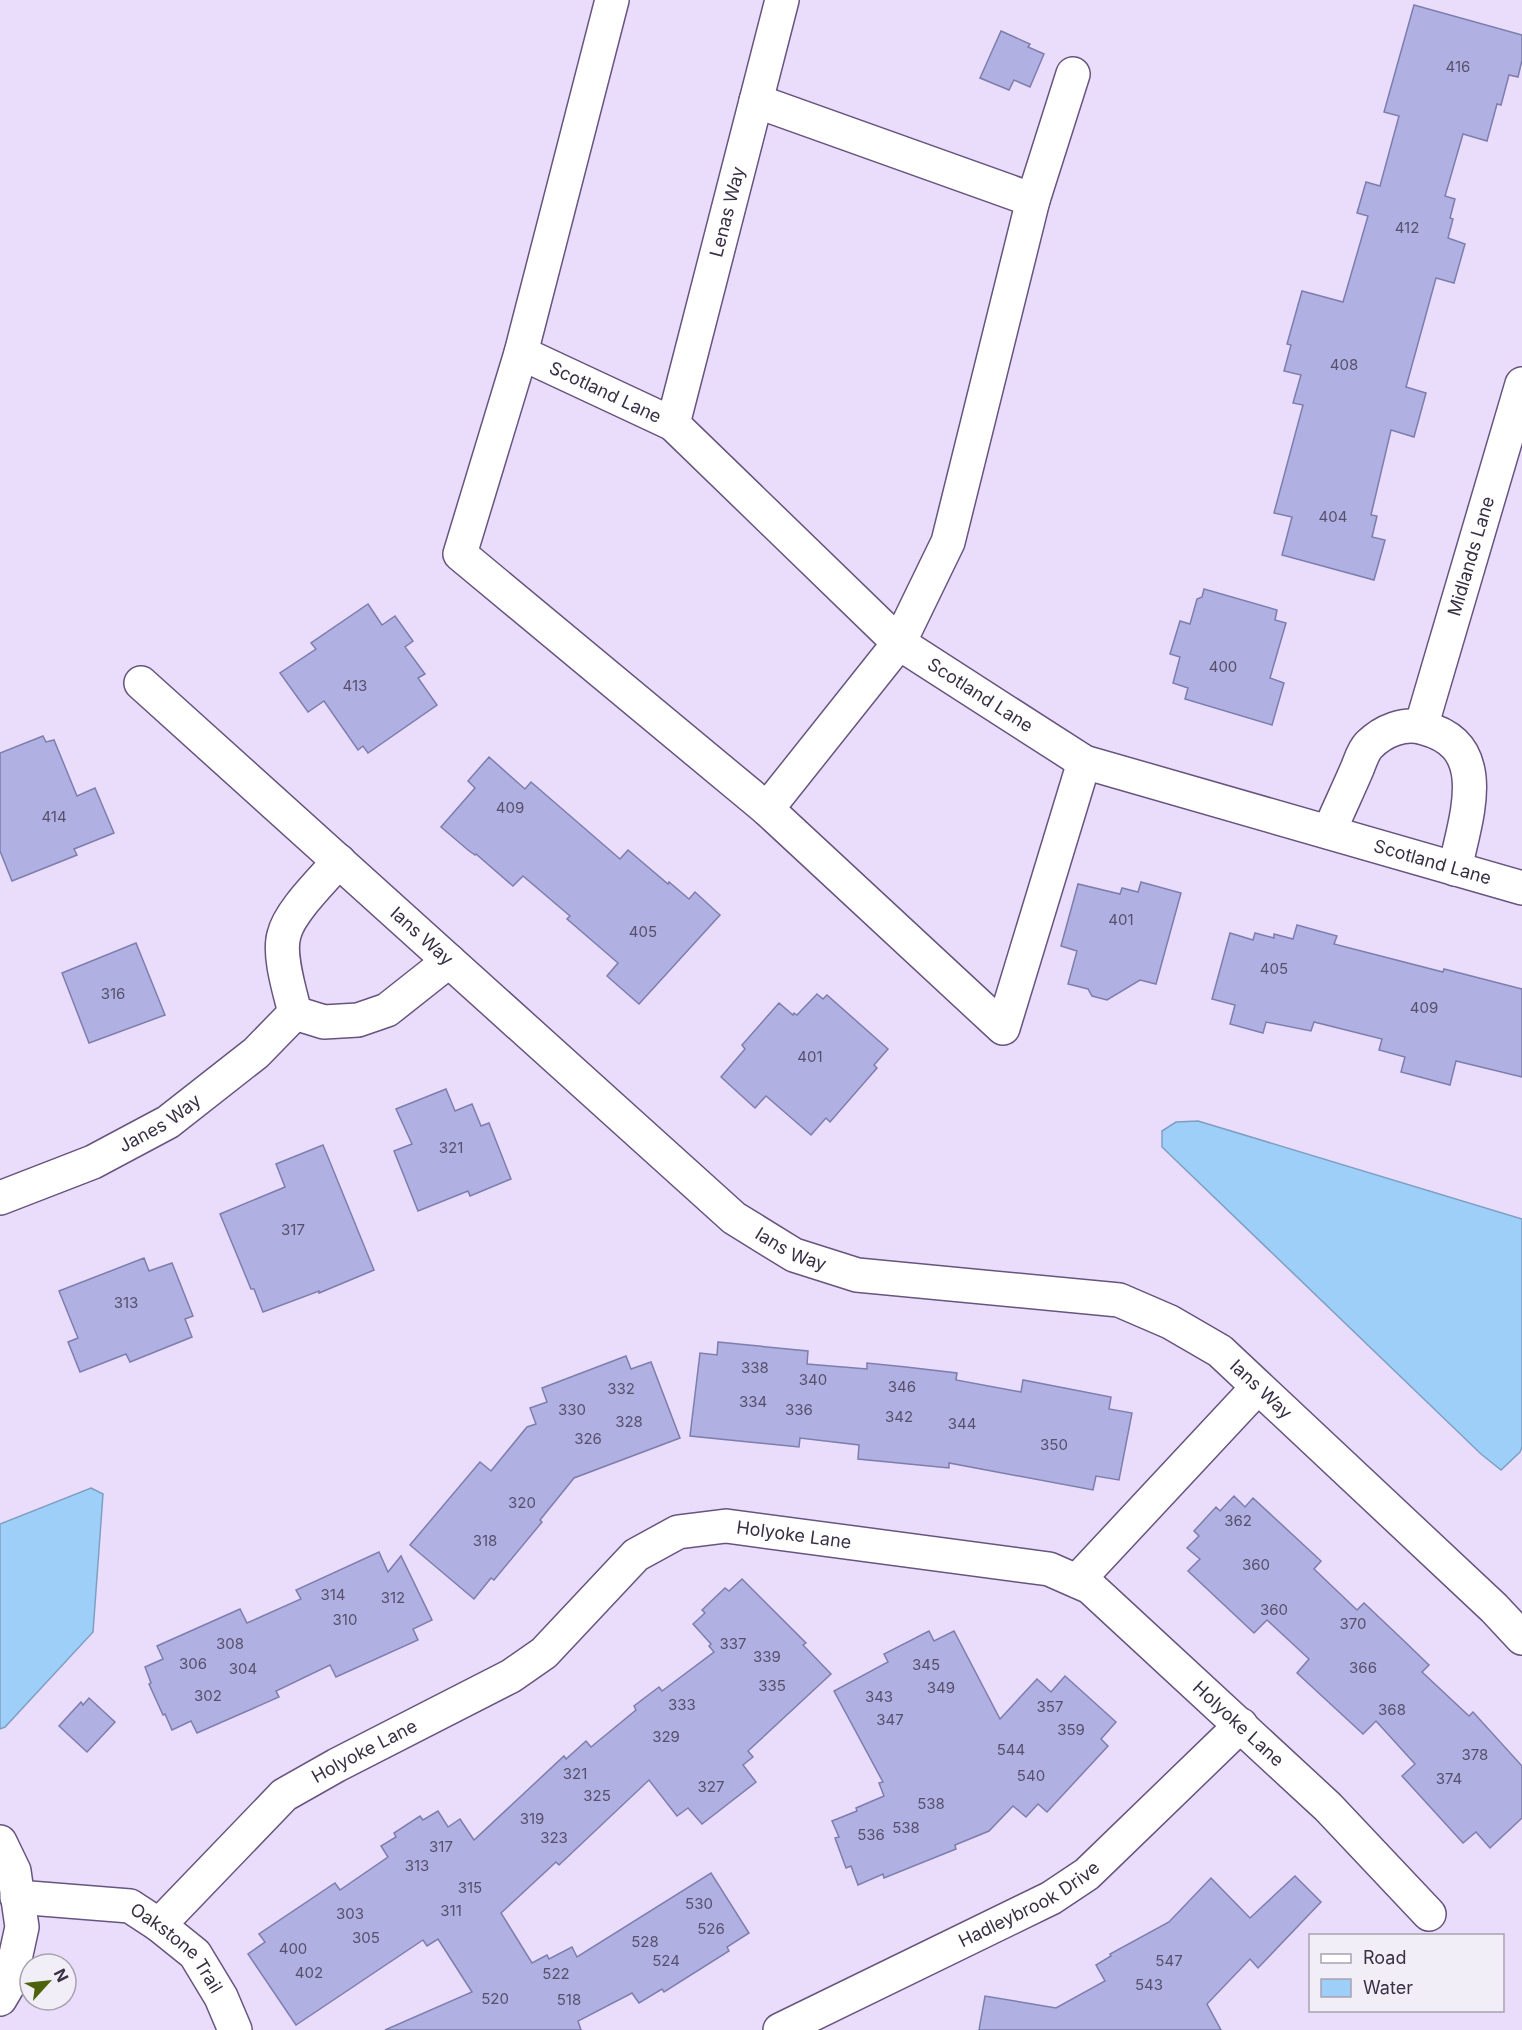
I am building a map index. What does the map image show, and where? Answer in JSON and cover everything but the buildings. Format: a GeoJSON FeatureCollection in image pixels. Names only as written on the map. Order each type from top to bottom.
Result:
{"type":"FeatureCollection","features":[{"type":"Feature","properties":{"kind":"street"},"geometry":{"type":"LineString","coordinates":[[612,0],[521,353],[460,554],[767,809],[1004,1028],[1084,762]]}},
{"type":"Feature","properties":{"kind":"street","name":"Lenas Way"},"geometry":{"type":"LineString","coordinates":[[673,424],[782,0]]}},
{"type":"Feature","properties":{"kind":"street"},"geometry":{"type":"LineString","coordinates":[[767,809],[899,643],[948,542],[1033,200],[1073,74]]}},
{"type":"Feature","properties":{"kind":"street"},"geometry":{"type":"LineString","coordinates":[[756,101],[1033,200]]}},
{"type":"Feature","properties":{"kind":"street","name":"Scotland Lane"},"geometry":{"type":"LineString","coordinates":[[521,353],[673,424],[899,643],[1084,762],[1522,888]]}},
{"type":"Feature","properties":{"kind":"street","name":"Midlands Lane"},"geometry":{"type":"LineString","coordinates":[[1421,727],[1522,384]]}},
{"type":"Feature","properties":{"kind":"street","name":"Ians Way"},"geometry":{"type":"LineString","coordinates":[[141,683],[734,1218],[794,1256],[857,1275],[1119,1300],[1170,1322],[1220,1351],[1494,1608],[1522,1638]]}},
{"type":"Feature","properties":{"kind":"street"},"geometry":{"type":"LineString","coordinates":[[1329,832],[1367,747],[1382,734],[1401,727],[1421,727],[1439,732],[1454,744],[1466,759],[1471,778],[1470,797],[1455,869]]}},
{"type":"Feature","properties":{"kind":"street"},"geometry":{"type":"LineString","coordinates":[[339,861],[297,910],[284,935],[284,963],[295,1013],[324,1022],[358,1020],[387,1010],[449,961]]}},
{"type":"Feature","properties":{"kind":"street","name":"Janes Way"},"geometry":{"type":"LineString","coordinates":[[0,1198],[93,1162],[168,1122],[256,1053],[295,1013]]}},
{"type":"Feature","properties":{"kind":"street"},"geometry":{"type":"LineString","coordinates":[[1077,1581],[1258,1388]]}},
{"type":"Feature","properties":{"kind":"street","name":"Holyoke Lane"},"geometry":{"type":"LineString","coordinates":[[159,1925],[284,1795],[337,1765],[511,1676],[544,1653],[636,1555],[678,1532],[726,1526],[1049,1569],[1090,1587],[1328,1807],[1429,1914]]}},
{"type":"Feature","properties":{"kind":"street","name":"Hadleybrook Drive"},"geometry":{"type":"LineString","coordinates":[[780,2030],[1060,1892],[1087,1874],[1241,1725]]}},
{"type":"Feature","properties":{"kind":"street"},"geometry":{"type":"LineString","coordinates":[[0,1842],[14,1871],[21,1927],[10,1982],[0,1999]]}},
{"type":"Feature","properties":{"kind":"street","name":"Oakstone Trail"},"geometry":{"type":"LineString","coordinates":[[17,1897],[130,1906],[159,1925],[195,1954],[221,1998],[235,2030]]}},
{"type":"Feature","properties":{"kind":"water"},"geometry":{"type":"Polygon","coordinates":[[[1198,1121],[1522,1219],[1522,1447],[1520,1452],[1501,1470],[1481,1454],[1162,1147],[1162,1131],[1176,1122],[1198,1121]]]}},
{"type":"Feature","properties":{"kind":"water"},"geometry":{"type":"Polygon","coordinates":[[[91,1488],[103,1494],[93,1632],[5,1727],[0,1729],[0,1524],[91,1488]]]}}]}
